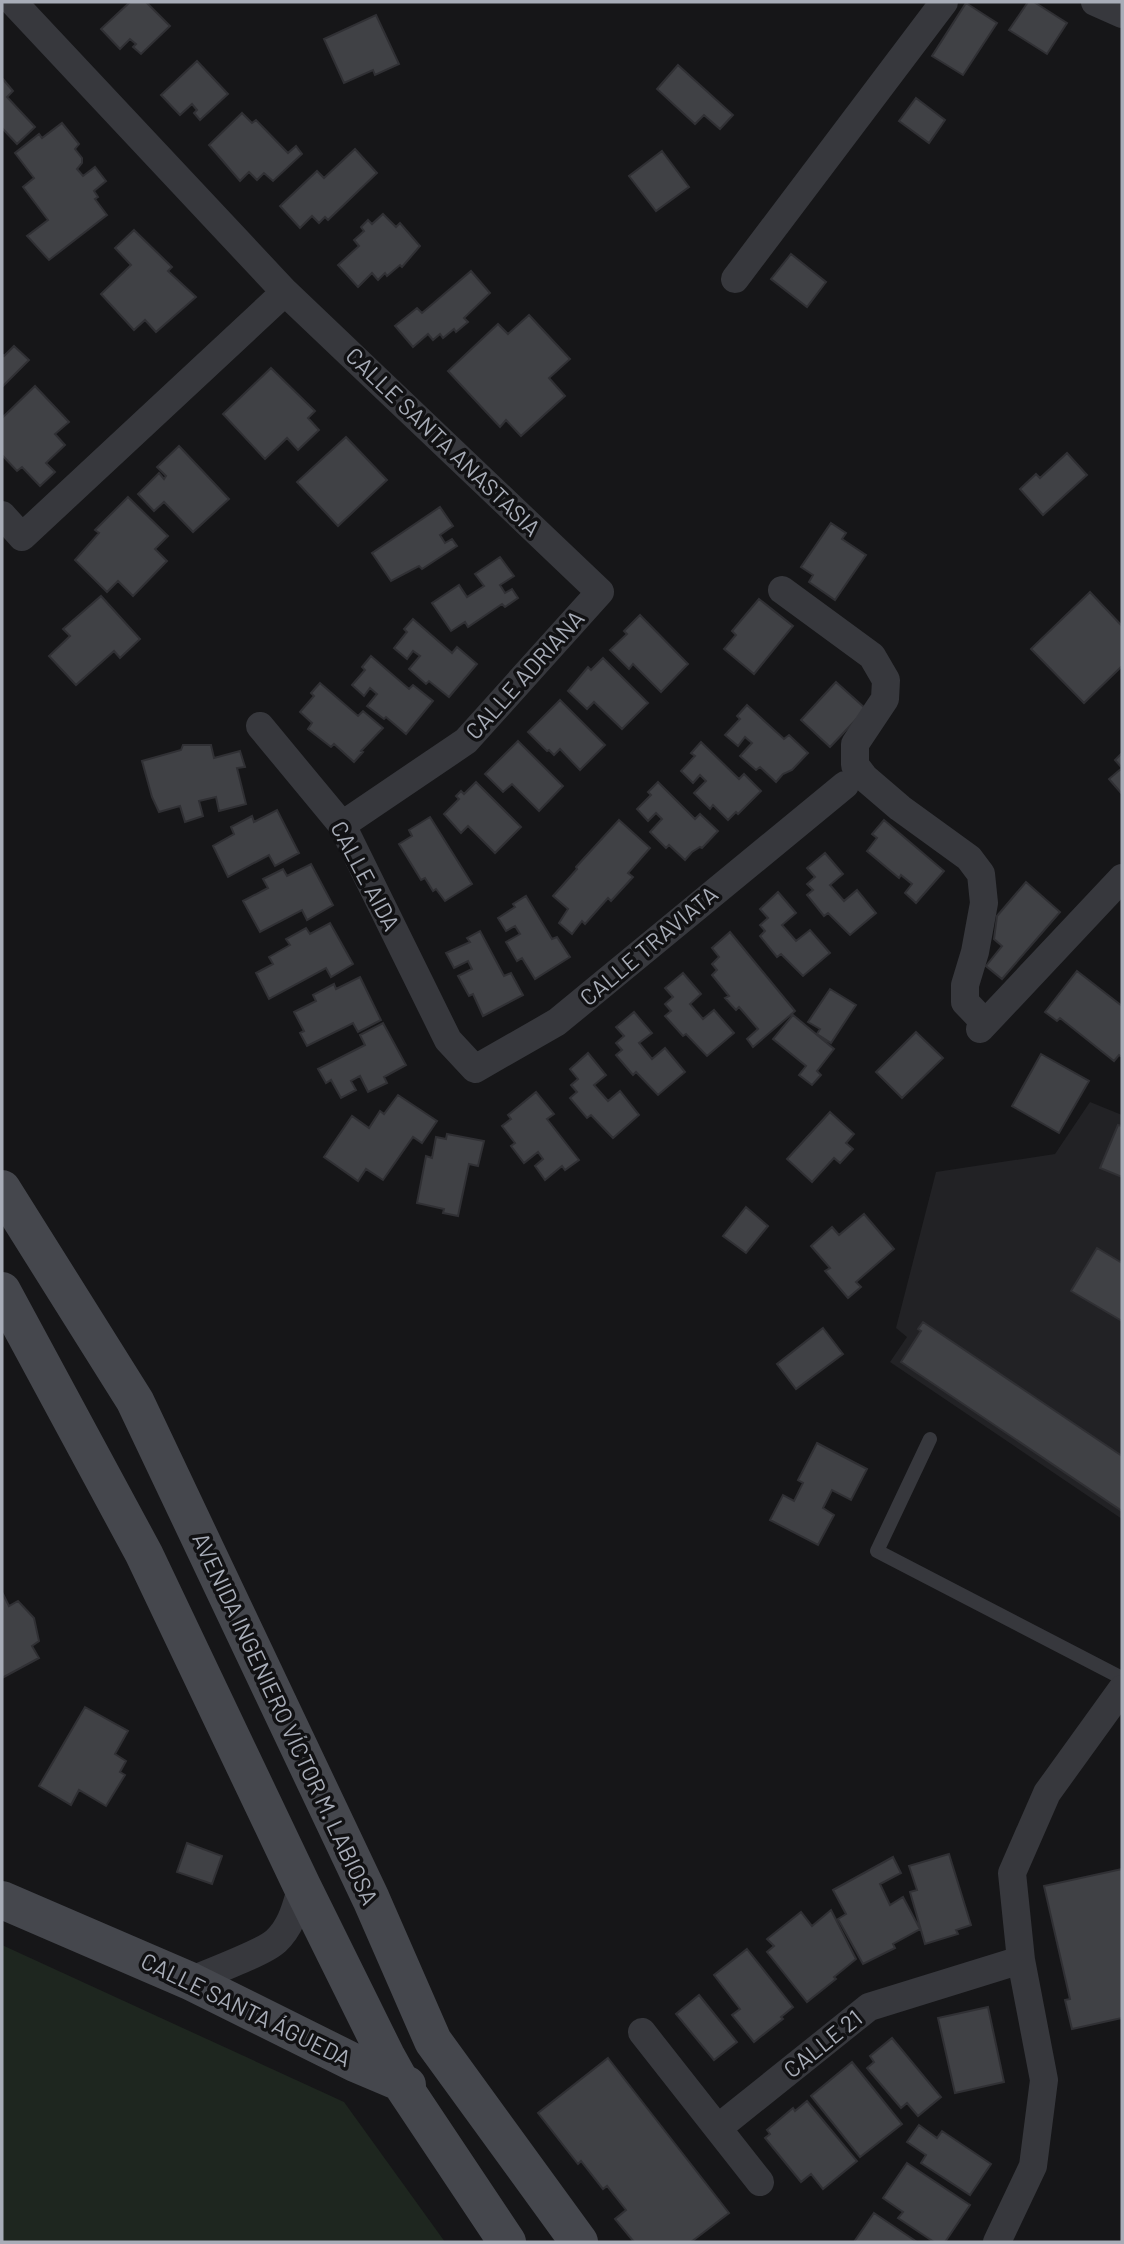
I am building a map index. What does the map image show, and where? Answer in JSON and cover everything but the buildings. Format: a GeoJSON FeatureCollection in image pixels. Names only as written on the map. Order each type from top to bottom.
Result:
{"type":"FeatureCollection","features":[{"type":"Feature","properties":{"kind":"main road","name":"AVENIDA INGENIERO VÍCTOR M. LABIOSA"},"geometry":{"type":"LineString","coordinates":[[2,1189],[135,1401],[371,1899],[433,2041],[579,2242]]}},
{"type":"Feature","properties":{"kind":"main road"},"geometry":{"type":"LineString","coordinates":[[2,1291],[144,1554],[302,1886],[401,2083],[507,2242]]}},
{"type":"Feature","properties":{"kind":"main road","name":"CALLE SANTA ÁGUEDA"},"geometry":{"type":"LineString","coordinates":[[2,1900],[190,1981],[401,2083],[491,2121]]}},
{"type":"Feature","properties":{"kind":"street","name":"CALLE SANTA ANASTASIA"},"geometry":{"type":"LineString","coordinates":[[13,2],[285,292],[600,592]]}},
{"type":"Feature","properties":{"kind":"street"},"geometry":{"type":"LineString","coordinates":[[735,279],[944,2]]}},
{"type":"Feature","properties":{"kind":"street"},"geometry":{"type":"LineString","coordinates":[[1094,2],[1122,14]]}},
{"type":"Feature","properties":{"kind":"street"},"geometry":{"type":"LineString","coordinates":[[2,514],[22,537],[285,292]]}},
{"type":"Feature","properties":{"kind":"street"},"geometry":{"type":"LineString","coordinates":[[782,590],[872,656],[886,680],[885,699],[855,744],[855,765],[864,778],[969,858],[981,874],[984,903],[975,952],[965,985],[965,1002],[982,1026],[1122,878]]}},
{"type":"Feature","properties":{"kind":"street","name":"CALLE ADRIANA"},"geometry":{"type":"LineString","coordinates":[[342,825],[466,741],[600,592]]}},
{"type":"Feature","properties":{"kind":"street","name":"CALLE AIDA"},"geometry":{"type":"LineString","coordinates":[[260,726],[342,825],[448,1040]]}},
{"type":"Feature","properties":{"kind":"street","name":"CALLE TRAVIATA"},"geometry":{"type":"LineString","coordinates":[[448,1040],[475,1069],[558,1022],[845,785]]}},
{"type":"Feature","properties":{"kind":"street"},"geometry":{"type":"LineString","coordinates":[[997,2242],[1033,2166],[1044,2080],[1021,1960],[1012,1873],[1048,1793],[1122,1689]]}},
{"type":"Feature","properties":{"kind":"street"},"geometry":{"type":"LineString","coordinates":[[190,1981],[274,1944],[294,1915],[302,1886]]}},
{"type":"Feature","properties":{"kind":"street","name":"CALLE 21"},"geometry":{"type":"LineString","coordinates":[[718,2128],[869,2007],[1021,1960]]}},
{"type":"Feature","properties":{"kind":"street"},"geometry":{"type":"LineString","coordinates":[[642,2032],[760,2182]]}},
{"type":"Feature","properties":{"kind":"lane"},"geometry":{"type":"LineString","coordinates":[[930,1439],[877,1551],[1122,1678]]}},
{"type":"Feature","properties":{"kind":"shaded area"},"geometry":{"type":"Polygon","coordinates":[[[1090,1102],[1122,1115],[1122,1519],[890,1362],[907,1337],[896,1328],[936,1172],[1055,1154],[1090,1102]]]}},
{"type":"Feature","properties":{"kind":"shaded area"},"geometry":{"type":"Polygon","coordinates":[[[2,1945],[344,2102],[445,2242],[2,2242],[2,1945]]]}}]}
